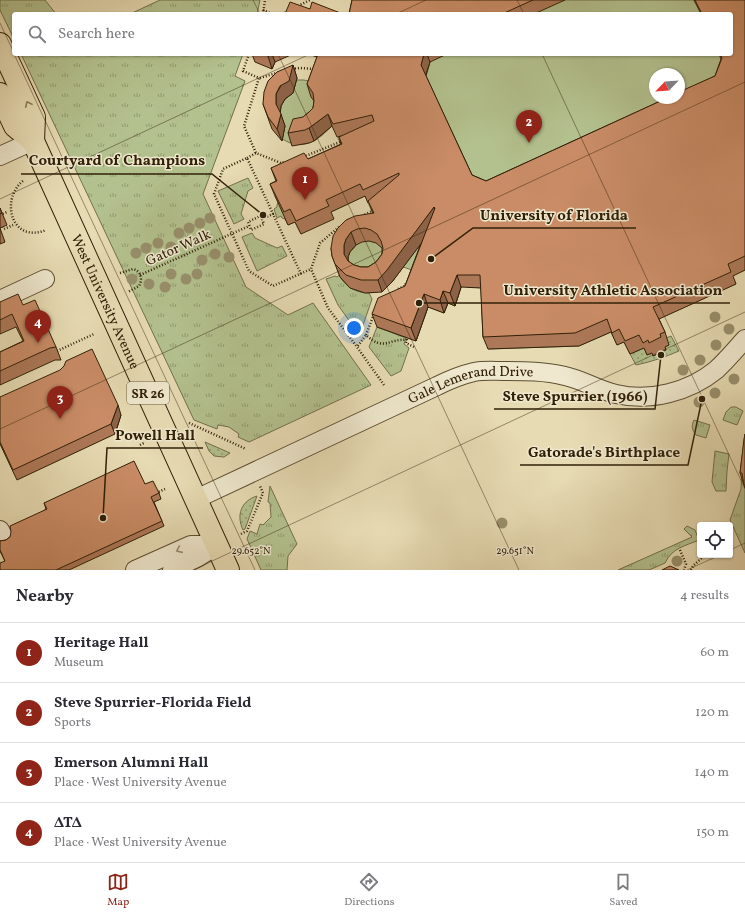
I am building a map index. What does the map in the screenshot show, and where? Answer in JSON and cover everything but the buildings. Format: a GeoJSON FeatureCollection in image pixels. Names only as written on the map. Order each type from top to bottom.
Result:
{"type":"FeatureCollection","features":[{"type":"Feature","properties":{"kind":"main road","name":"West University Avenue"},"geometry":{"type":"LineString","coordinates":[[0,44],[34,116],[33,141]]}},
{"type":"Feature","properties":{"kind":"main road","name":"West University Avenue"},"geometry":{"type":"LineString","coordinates":[[0,94],[15,126],[33,141],[228,570]]}},
{"type":"Feature","properties":{"kind":"street"},"geometry":{"type":"LineString","coordinates":[[0,156],[33,141]]}},
{"type":"Feature","properties":{"kind":"street"},"geometry":{"type":"LineString","coordinates":[[0,300],[45,280]]}},
{"type":"Feature","properties":{"kind":"street","name":"Gale Lemerand Drive"},"geometry":{"type":"LineString","coordinates":[[196,498],[454,378],[475,372],[490,370],[539,372],[566,376],[618,395],[643,397],[654,396],[676,391],[702,380],[723,363],[745,339]]}},
{"type":"Feature","properties":{"kind":"street"},"geometry":{"type":"LineString","coordinates":[[135,570],[191,545],[217,545]]}},
{"type":"Feature","properties":{"kind":"street"},"geometry":{"type":"LineString","coordinates":[[172,570],[197,558],[217,545]]}},
{"type":"Feature","properties":{"kind":"path"},"geometry":{"type":"LineString","coordinates":[[265,0],[264,10],[268,12]]}},
{"type":"Feature","properties":{"kind":"path"},"geometry":{"type":"LineString","coordinates":[[297,7],[310,0]]}},
{"type":"Feature","properties":{"kind":"path"},"geometry":{"type":"LineString","coordinates":[[287,12],[292,10]]}},
{"type":"Feature","properties":{"kind":"path"},"geometry":{"type":"LineString","coordinates":[[248,56],[243,71],[259,78],[300,68],[322,70]]}},
{"type":"Feature","properties":{"kind":"path"},"geometry":{"type":"LineString","coordinates":[[259,78],[244,126],[256,153],[281,163],[288,161]]}},
{"type":"Feature","properties":{"kind":"path"},"geometry":{"type":"LineString","coordinates":[[301,158],[340,142]]}},
{"type":"Feature","properties":{"kind":"path"},"geometry":{"type":"LineString","coordinates":[[256,153],[223,169],[214,194],[249,271],[273,286],[311,269]]}},
{"type":"Feature","properties":{"kind":"path"},"geometry":{"type":"LineString","coordinates":[[247,158],[301,274]]}},
{"type":"Feature","properties":{"kind":"path"},"geometry":{"type":"LineString","coordinates":[[10,192],[16,185],[23,181]]}},
{"type":"Feature","properties":{"kind":"path"},"geometry":{"type":"LineString","coordinates":[[0,215],[6,210],[13,225],[28,233],[37,233],[46,230]]}},
{"type":"Feature","properties":{"kind":"path"},"geometry":{"type":"LineString","coordinates":[[360,217],[372,211]]}},
{"type":"Feature","properties":{"kind":"path"},"geometry":{"type":"LineString","coordinates":[[262,220],[274,214]]}},
{"type":"Feature","properties":{"kind":"path"},"geometry":{"type":"LineString","coordinates":[[260,216],[262,220],[264,224],[251,230],[248,222],[260,216]]}},
{"type":"Feature","properties":{"kind":"path"},"geometry":{"type":"LineString","coordinates":[[0,221],[4,229],[13,225]]}},
{"type":"Feature","properties":{"kind":"path","name":"Gator Walk"},"geometry":{"type":"LineString","coordinates":[[140,275],[249,226]]}},
{"type":"Feature","properties":{"kind":"path"},"geometry":{"type":"LineString","coordinates":[[342,226],[336,229],[320,243],[311,269],[328,308],[384,385]]}},
{"type":"Feature","properties":{"kind":"path","name":"Gator Walk"},"geometry":{"type":"LineString","coordinates":[[120,273],[133,269],[139,272],[141,279],[139,286],[128,292]]}},
{"type":"Feature","properties":{"kind":"path"},"geometry":{"type":"LineString","coordinates":[[391,292],[405,286],[407,281]]}},
{"type":"Feature","properties":{"kind":"path"},"geometry":{"type":"LineString","coordinates":[[357,347],[366,335],[376,307]]}},
{"type":"Feature","properties":{"kind":"path"},"geometry":{"type":"LineString","coordinates":[[57,351],[94,334]]}},
{"type":"Feature","properties":{"kind":"path"},"geometry":{"type":"LineString","coordinates":[[366,335],[374,341],[382,344],[407,339],[406,343],[414,347]]}},
{"type":"Feature","properties":{"kind":"path"},"geometry":{"type":"LineString","coordinates":[[189,423],[246,449]]}},
{"type":"Feature","properties":{"kind":"path"},"geometry":{"type":"LineString","coordinates":[[140,445],[144,443]]}},
{"type":"Feature","properties":{"kind":"path"},"geometry":{"type":"LineString","coordinates":[[241,534],[248,531],[263,493],[258,482]]}},
{"type":"Feature","properties":{"kind":"path"},"geometry":{"type":"LineString","coordinates":[[153,495],[165,489]]}},
{"type":"Feature","properties":{"kind":"path"},"geometry":{"type":"LineString","coordinates":[[680,550],[686,564],[684,570]]}},
{"type":"Feature","properties":{"kind":"path"},"geometry":{"type":"LineString","coordinates":[[691,570],[702,558]]}},
{"type":"Feature","properties":{"kind":"green space"},"geometry":{"type":"Polygon","coordinates":[[[0,0],[45,0],[54,12],[12,12],[12,35],[0,10],[0,0]]]}},
{"type":"Feature","properties":{"kind":"green space"},"geometry":{"type":"Polygon","coordinates":[[[160,0],[260,0],[257,12],[134,12],[160,0]]]}},
{"type":"Feature","properties":{"kind":"green space"},"geometry":{"type":"Polygon","coordinates":[[[363,0],[745,0],[745,270],[732,276],[736,284],[656,320],[669,345],[665,347],[666,350],[653,356],[652,353],[647,355],[644,348],[630,354],[624,342],[617,345],[611,332],[579,346],[488,349],[485,288],[468,287],[462,285],[455,306],[448,303],[444,313],[428,307],[416,341],[377,327],[409,299],[412,270],[403,267],[377,292],[368,293],[354,290],[343,281],[339,275],[335,260],[373,214],[365,196],[331,212],[301,234],[295,222],[288,225],[285,219],[281,216],[277,218],[274,209],[277,207],[278,202],[275,196],[346,156],[338,138],[342,136],[336,121],[320,137],[309,143],[301,145],[287,142],[275,132],[271,125],[268,117],[294,80],[312,82],[325,60],[314,56],[733,56],[733,12],[357,12],[363,0]]]}},
{"type":"Feature","properties":{"kind":"green space"},"geometry":{"type":"Polygon","coordinates":[[[22,56],[242,56],[235,76],[245,81],[203,194],[246,287],[288,315],[313,303],[371,385],[249,442],[238,437],[239,434],[229,427],[218,425],[217,429],[194,420],[22,56]]]}},
{"type":"Feature","properties":{"kind":"green space"},"geometry":{"type":"Polygon","coordinates":[[[248,178],[253,188],[248,191],[241,214],[244,219],[234,224],[218,191],[248,178]]]}},
{"type":"Feature","properties":{"kind":"green space"},"geometry":{"type":"Polygon","coordinates":[[[252,233],[255,238],[277,248],[282,246],[287,256],[257,271],[242,237],[252,233]]]}},
{"type":"Feature","properties":{"kind":"green space"},"geometry":{"type":"Polygon","coordinates":[[[339,275],[348,286],[360,292],[369,293],[372,299],[361,331],[358,333],[338,305],[326,279],[335,276],[337,277],[339,275]]]}},
{"type":"Feature","properties":{"kind":"green space"},"geometry":{"type":"Polygon","coordinates":[[[377,327],[406,338],[404,344],[409,348],[401,371],[391,376],[369,347],[377,327]]]}},
{"type":"Feature","properties":{"kind":"green space"},"geometry":{"type":"Polygon","coordinates":[[[671,336],[679,351],[636,365],[630,354],[644,348],[653,355],[665,347],[666,338],[671,336]]]}},
{"type":"Feature","properties":{"kind":"green space"},"geometry":{"type":"Polygon","coordinates":[[[731,407],[736,407],[743,411],[737,425],[723,420],[726,412],[731,407]]]}},
{"type":"Feature","properties":{"kind":"green space"},"geometry":{"type":"Polygon","coordinates":[[[694,420],[710,425],[706,438],[696,435],[692,426],[694,420]]]}},
{"type":"Feature","properties":{"kind":"green space"},"geometry":{"type":"Polygon","coordinates":[[[205,442],[230,453],[224,457],[214,456],[209,451],[205,442]]]}},
{"type":"Feature","properties":{"kind":"green space"},"geometry":{"type":"Polygon","coordinates":[[[715,451],[729,454],[726,491],[716,491],[712,482],[715,451]]]}},
{"type":"Feature","properties":{"kind":"green space"},"geometry":{"type":"Polygon","coordinates":[[[742,468],[745,476],[745,553],[733,527],[733,522],[730,520],[741,489],[742,468]]]}},
{"type":"Feature","properties":{"kind":"green space"},"geometry":{"type":"Polygon","coordinates":[[[270,486],[297,544],[288,556],[287,570],[261,570],[247,539],[250,531],[257,534],[260,524],[263,525],[271,517],[270,503],[268,502],[270,486]]]}},
{"type":"Feature","properties":{"kind":"green space"},"geometry":{"type":"Polygon","coordinates":[[[257,496],[245,529],[243,530],[240,519],[241,509],[247,501],[257,496]]]}},
{"type":"Feature","properties":{"kind":"green space"},"geometry":{"type":"Polygon","coordinates":[[[687,526],[695,530],[697,541],[675,551],[665,563],[649,570],[618,570],[692,537],[684,529],[687,526]]]}},
{"type":"Feature","properties":{"kind":"place","name":"Steve Spurrier-Florida Field"},"geometry":{"type":"Point","coordinates":[529,143]}},
{"type":"Feature","properties":{"kind":"place","name":"Heritage Hall"},"geometry":{"type":"Point","coordinates":[305,200]}},
{"type":"Feature","properties":{"kind":"place","name":"Courtyard of Champions"},"geometry":{"type":"Point","coordinates":[263,215]}},
{"type":"Feature","properties":{"kind":"place","name":"University of Florida"},"geometry":{"type":"Point","coordinates":[431,259]}},
{"type":"Feature","properties":{"kind":"place","name":"University Athletic Association"},"geometry":{"type":"Point","coordinates":[419,303]}},
{"type":"Feature","properties":{"kind":"place","name":"ΔΤΔ"},"geometry":{"type":"Point","coordinates":[38,343]}},
{"type":"Feature","properties":{"kind":"place","name":"Steve Spurrier (1966)"},"geometry":{"type":"Point","coordinates":[661,355]}},
{"type":"Feature","properties":{"kind":"place","name":"Gatorade's Birthplace"},"geometry":{"type":"Point","coordinates":[702,399]}},
{"type":"Feature","properties":{"kind":"place","name":"Emerson Alumni Hall"},"geometry":{"type":"Point","coordinates":[60,419]}},
{"type":"Feature","properties":{"kind":"place","name":"Powell Hall"},"geometry":{"type":"Point","coordinates":[103,518]}}]}
